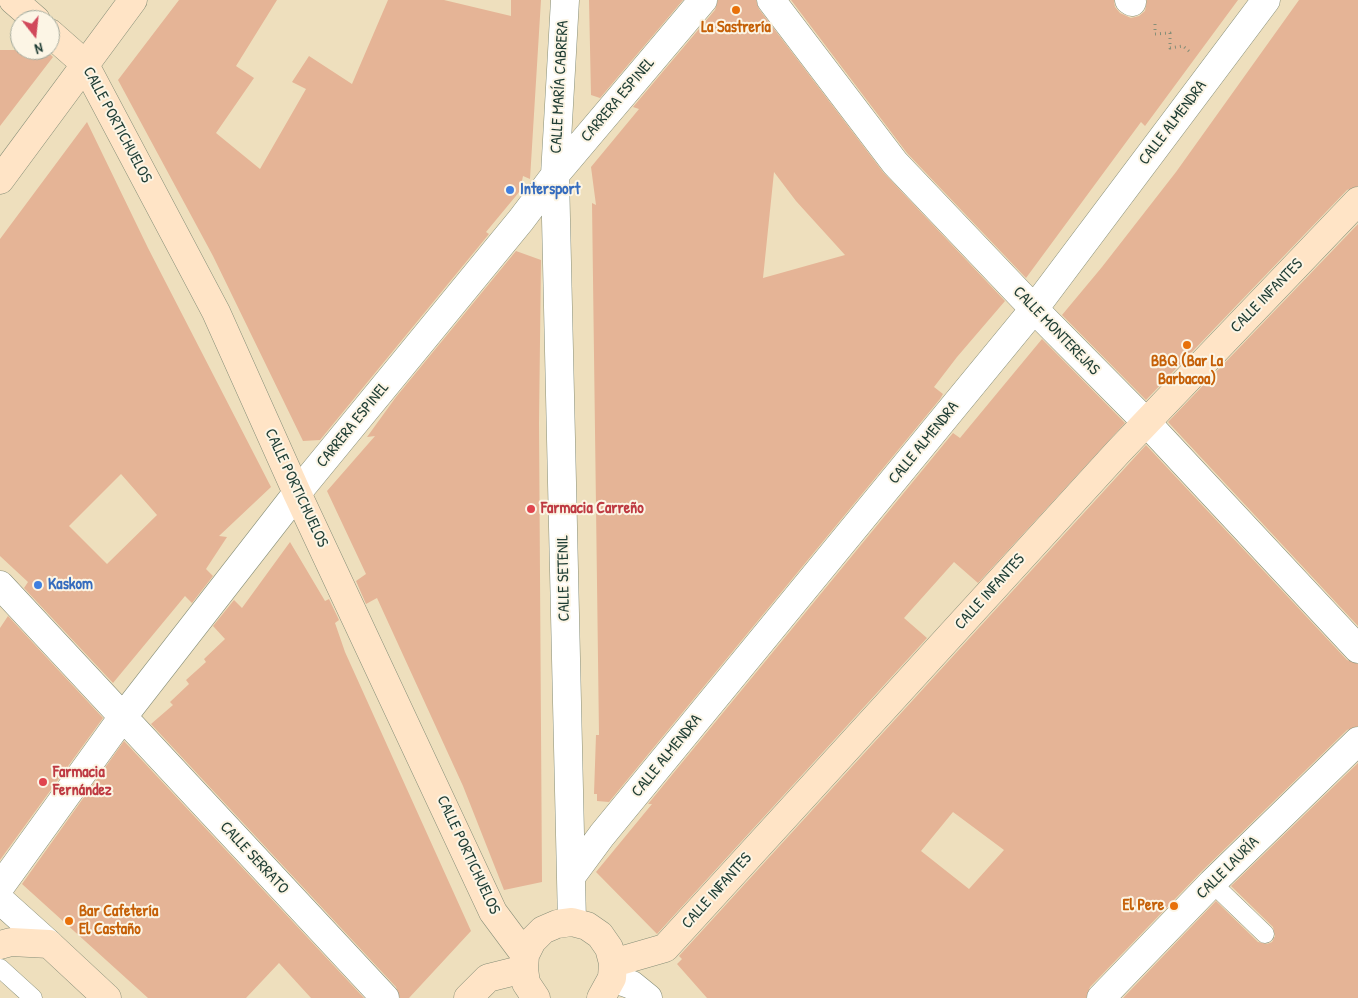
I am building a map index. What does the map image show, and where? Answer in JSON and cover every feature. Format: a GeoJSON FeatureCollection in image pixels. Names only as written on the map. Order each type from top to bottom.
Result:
{"type":"FeatureCollection","features":[{"type":"Feature","properties":{"kind":"street"},"geometry":{"type":"LineString","coordinates":[[13,0],[24,10]]}},
{"type":"Feature","properties":{"kind":"street"},"geometry":{"type":"LineString","coordinates":[[0,180],[132,0]]}},
{"type":"Feature","properties":{"kind":"street","name":"CALLE MARÍA CABRERA"},"geometry":{"type":"LineString","coordinates":[[555,175],[565,0]]}},
{"type":"Feature","properties":{"kind":"street","name":"CARRERA ESPINEL"},"geometry":{"type":"LineString","coordinates":[[0,887],[122,718],[297,493],[521,220],[555,175],[703,0]]}},
{"type":"Feature","properties":{"kind":"street","name":"CALLE MONTEREJAS"},"geometry":{"type":"LineString","coordinates":[[771,0],[895,164],[1147,423],[1358,649]]}},
{"type":"Feature","properties":{"kind":"street","name":"CALLE ALMENDRA"},"geometry":{"type":"LineString","coordinates":[[571,877],[602,835],[1034,309],[1266,0]]}},
{"type":"Feature","properties":{"kind":"street","name":"CALLE PORTICHUELOS"},"geometry":{"type":"LineString","coordinates":[[60,42],[84,63],[216,312],[297,493],[493,912],[524,962],[526,983],[536,998]]}},
{"type":"Feature","properties":{"kind":"street","name":"CALLE SETENIL"},"geometry":{"type":"LineString","coordinates":[[555,175],[572,922]]}},
{"type":"Feature","properties":{"kind":"street","name":"CALLE INFANTES"},"geometry":{"type":"LineString","coordinates":[[609,980],[665,948],[1147,423],[1358,201]]}},
{"type":"Feature","properties":{"kind":"street","name":"CALLE SERRATO"},"geometry":{"type":"LineString","coordinates":[[0,585],[385,998]]}},
{"type":"Feature","properties":{"kind":"street","name":"CALLE LAURÍA"},"geometry":{"type":"LineString","coordinates":[[1101,998],[1212,883],[1358,741]]}},
{"type":"Feature","properties":{"kind":"street"},"geometry":{"type":"LineString","coordinates":[[0,900],[107,998]]}},
{"type":"Feature","properties":{"kind":"street"},"geometry":{"type":"LineString","coordinates":[[468,998],[488,978],[524,962],[532,941],[543,930],[557,924],[572,922],[587,926],[600,935],[609,948],[609,980],[632,984],[648,998]]}},
{"type":"Feature","properties":{"kind":"street"},"geometry":{"type":"LineString","coordinates":[[0,945],[11,942],[48,944]]}},
{"type":"Feature","properties":{"kind":"lane"},"geometry":{"type":"LineString","coordinates":[[1212,883],[1265,934]]}},
{"type":"Feature","properties":{"kind":"lane"},"geometry":{"type":"LineString","coordinates":[[0,968],[33,998]]}},
{"type":"Feature","properties":{"kind":"path"},"geometry":{"type":"LineString","coordinates":[[1130,1],[1137,18],[1155,18],[1155,34],[1170,33],[1170,48],[1183,46],[1212,72]]}},
{"type":"Feature","properties":{"kind":"building"},"geometry":{"type":"Polygon","coordinates":[[[179,0],[277,0],[236,66],[254,78],[216,133],[260,169],[306,89],[292,82],[309,56],[352,84],[388,0],[444,0],[511,16],[511,0],[541,0],[530,179],[523,176],[520,191],[486,232],[489,234],[320,440],[303,441],[213,256],[118,80],[179,0]]]}},
{"type":"Feature","properties":{"kind":"building"},"geometry":{"type":"Polygon","coordinates":[[[589,0],[683,0],[600,98],[591,95],[589,0]]]}},
{"type":"Feature","properties":{"kind":"building"},"geometry":{"type":"Polygon","coordinates":[[[718,0],[756,0],[759,9],[883,172],[1005,301],[934,387],[943,394],[940,399],[609,802],[597,801],[597,794],[594,794],[596,735],[599,735],[592,203],[596,205],[591,167],[639,109],[633,107],[715,10],[718,0]],[[774,172],[763,278],[845,255],[796,201],[774,172]]]}},
{"type":"Feature","properties":{"kind":"building"},"geometry":{"type":"Polygon","coordinates":[[[791,0],[1114,0],[1115,7],[1120,13],[1131,18],[1139,16],[1145,11],[1147,0],[1238,0],[1145,126],[1141,122],[1026,278],[907,153],[791,0]]]}},
{"type":"Feature","properties":{"kind":"building"},"geometry":{"type":"Polygon","coordinates":[[[1299,0],[1358,0],[1358,186],[1347,190],[1146,400],[1062,315],[1176,172],[1299,0]]]}},
{"type":"Feature","properties":{"kind":"building"},"geometry":{"type":"Polygon","coordinates":[[[0,50],[10,50],[10,60],[51,60],[0,126],[0,50]]]}},
{"type":"Feature","properties":{"kind":"building"},"geometry":{"type":"Polygon","coordinates":[[[87,122],[148,248],[271,487],[219,536],[227,537],[206,569],[213,576],[192,603],[185,596],[113,683],[24,588],[28,582],[0,556],[0,239],[87,122]],[[121,474],[69,526],[107,564],[157,515],[121,474]]]}},
{"type":"Feature","properties":{"kind":"building"},"geometry":{"type":"Polygon","coordinates":[[[1358,224],[1358,626],[1168,422],[1358,224]]]}},
{"type":"Feature","properties":{"kind":"building"},"geometry":{"type":"Polygon","coordinates":[[[516,251],[541,260],[539,423],[542,882],[504,890],[463,786],[377,598],[366,604],[356,581],[366,574],[327,491],[375,436],[367,437],[396,397],[516,251]]]}},
{"type":"Feature","properties":{"kind":"building"},"geometry":{"type":"Polygon","coordinates":[[[1042,339],[1125,423],[978,583],[954,562],[904,618],[927,638],[657,934],[596,872],[652,804],[648,804],[953,433],[960,438],[1042,339]]]}},
{"type":"Feature","properties":{"kind":"building"},"geometry":{"type":"Polygon","coordinates":[[[1146,445],[1347,660],[1358,664],[1358,726],[1347,730],[1201,872],[1090,987],[1086,998],[707,998],[677,964],[682,959],[679,956],[1146,445]],[[953,812],[921,851],[969,889],[1004,850],[953,812]]]}},
{"type":"Feature","properties":{"kind":"building"},"geometry":{"type":"Polygon","coordinates":[[[290,542],[325,601],[329,599],[339,620],[335,623],[345,652],[471,931],[409,998],[400,998],[396,987],[151,724],[173,705],[170,702],[189,684],[186,680],[206,662],[204,659],[225,639],[213,626],[234,600],[242,608],[290,542]]]}},
{"type":"Feature","properties":{"kind":"building"},"geometry":{"type":"Polygon","coordinates":[[[8,616],[103,718],[0,860],[0,628],[8,616]]]}},
{"type":"Feature","properties":{"kind":"building"},"geometry":{"type":"Polygon","coordinates":[[[124,741],[364,998],[311,998],[279,963],[246,998],[148,998],[22,884],[124,741]]]}},
{"type":"Feature","properties":{"kind":"building"},"geometry":{"type":"Polygon","coordinates":[[[1358,763],[1358,998],[1123,998],[1216,901],[1258,942],[1267,944],[1272,942],[1275,936],[1273,927],[1231,886],[1358,763]]]}},
{"type":"Feature","properties":{"kind":"place","name":"La Sastrería"},"geometry":{"type":"Point","coordinates":[736,10]}},
{"type":"Feature","properties":{"kind":"place","name":"Intersport"},"geometry":{"type":"Point","coordinates":[510,190]}},
{"type":"Feature","properties":{"kind":"place","name":"BBQ (Bar La Barbacoa)"},"geometry":{"type":"Point","coordinates":[1187,345]}},
{"type":"Feature","properties":{"kind":"place","name":"Farmacia Carreño"},"geometry":{"type":"Point","coordinates":[531,509]}},
{"type":"Feature","properties":{"kind":"place","name":"Kaskom"},"geometry":{"type":"Point","coordinates":[38,585]}},
{"type":"Feature","properties":{"kind":"place","name":"Farmacia Fernández"},"geometry":{"type":"Point","coordinates":[43,782]}},
{"type":"Feature","properties":{"kind":"place","name":"El Pere"},"geometry":{"type":"Point","coordinates":[1174,906]}},
{"type":"Feature","properties":{"kind":"place","name":"Bar Cafetería El Castaño"},"geometry":{"type":"Point","coordinates":[69,921]}}]}
